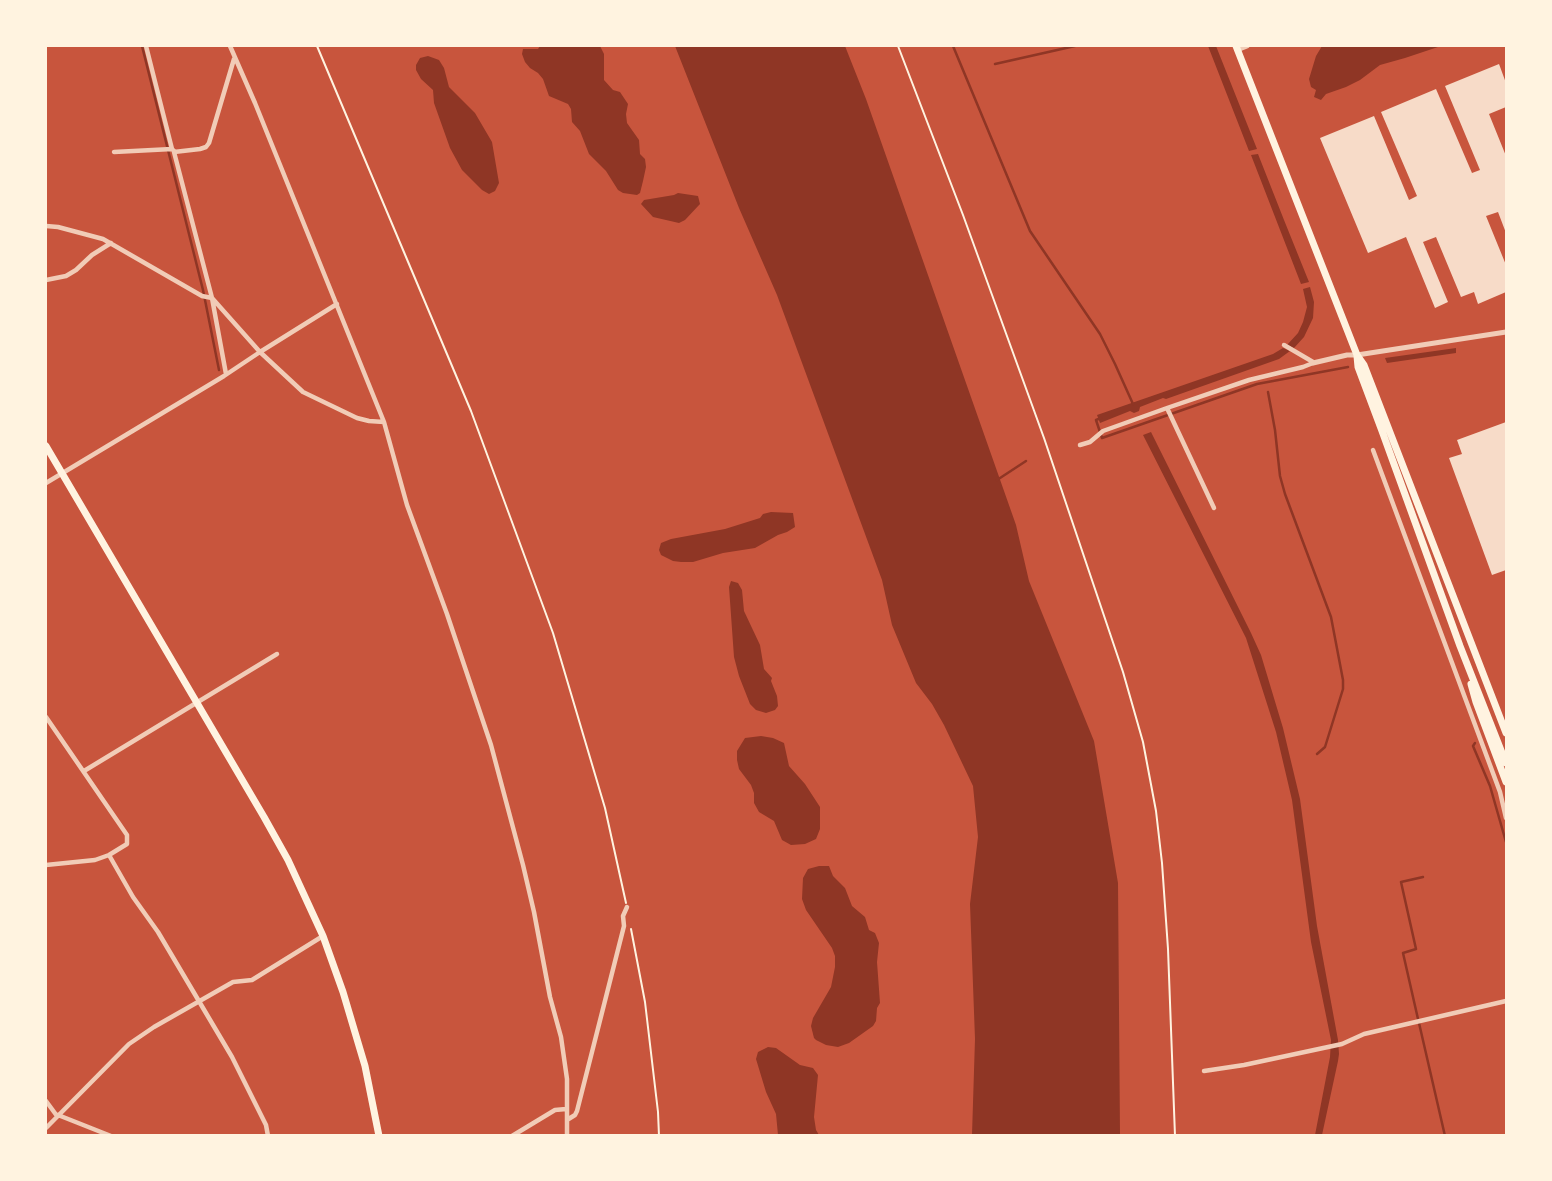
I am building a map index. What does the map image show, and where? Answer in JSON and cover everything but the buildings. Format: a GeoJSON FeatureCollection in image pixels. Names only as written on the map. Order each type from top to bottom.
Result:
{"type":"FeatureCollection","features":[{"type":"Feature","properties":{"kind":"main road"},"geometry":{"type":"LineString","coordinates":[[1237,48],[1507,733]]}},
{"type":"Feature","properties":{"kind":"main road"},"geometry":{"type":"LineString","coordinates":[[1357,355],[1358,367],[1460,646],[1507,763]]}},
{"type":"Feature","properties":{"kind":"main road"},"geometry":{"type":"LineString","coordinates":[[46,446],[288,860],[323,936],[343,992],[365,1066],[379,1136]]}},
{"type":"Feature","properties":{"kind":"main road"},"geometry":{"type":"LineString","coordinates":[[1460,646],[1476,702],[1507,782]]}},
{"type":"Feature","properties":{"kind":"street"},"geometry":{"type":"LineString","coordinates":[[146,46],[212,298],[226,374]]}},
{"type":"Feature","properties":{"kind":"street"},"geometry":{"type":"LineString","coordinates":[[230,46],[256,103],[384,422],[407,505],[487,734],[520,851],[550,997],[561,1037],[567,1079],[567,1136]]}},
{"type":"Feature","properties":{"kind":"street"},"geometry":{"type":"LineString","coordinates":[[1237,48],[1247,46]]}},
{"type":"Feature","properties":{"kind":"street"},"geometry":{"type":"LineString","coordinates":[[114,152],[206,147],[234,58]]}},
{"type":"Feature","properties":{"kind":"street"},"geometry":{"type":"LineString","coordinates":[[46,226],[90,235],[111,243],[202,296],[212,298],[260,352],[303,392],[356,418],[384,422]]}},
{"type":"Feature","properties":{"kind":"street"},"geometry":{"type":"LineString","coordinates":[[46,280],[76,271],[92,255],[111,243]]}},
{"type":"Feature","properties":{"kind":"street"},"geometry":{"type":"LineString","coordinates":[[46,483],[337,304]]}},
{"type":"Feature","properties":{"kind":"street"},"geometry":{"type":"LineString","coordinates":[[1080,445],[1090,442],[1101,432],[1249,380],[1347,355],[1507,332]]}},
{"type":"Feature","properties":{"kind":"street"},"geometry":{"type":"LineString","coordinates":[[1284,345],[1314,363]]}},
{"type":"Feature","properties":{"kind":"street"},"geometry":{"type":"LineString","coordinates":[[1168,409],[1214,508]]}},
{"type":"Feature","properties":{"kind":"street"},"geometry":{"type":"LineString","coordinates":[[1373,450],[1500,792],[1507,818]]}},
{"type":"Feature","properties":{"kind":"street"},"geometry":{"type":"LineString","coordinates":[[84,771],[277,654]]}},
{"type":"Feature","properties":{"kind":"street"},"geometry":{"type":"LineString","coordinates":[[46,717],[127,835],[127,844],[109,855],[95,860],[46,864]]}},
{"type":"Feature","properties":{"kind":"street"},"geometry":{"type":"LineString","coordinates":[[109,855],[232,1057],[266,1125],[268,1136]]}},
{"type":"Feature","properties":{"kind":"street"},"geometry":{"type":"LineString","coordinates":[[567,1120],[578,1111],[624,926],[626,907]]}},
{"type":"Feature","properties":{"kind":"street"},"geometry":{"type":"LineString","coordinates":[[46,1128],[129,1044],[233,982],[252,980],[323,936]]}},
{"type":"Feature","properties":{"kind":"street"},"geometry":{"type":"LineString","coordinates":[[1204,1071],[1342,1044],[1364,1034],[1507,1000]]}},
{"type":"Feature","properties":{"kind":"street"},"geometry":{"type":"LineString","coordinates":[[46,1101],[58,1116],[111,1136]]}},
{"type":"Feature","properties":{"kind":"street"},"geometry":{"type":"LineString","coordinates":[[512,1136],[555,1110],[566,1109]]}},
{"type":"Feature","properties":{"kind":"path"},"geometry":{"type":"LineString","coordinates":[[317,46],[471,411],[553,633],[605,808],[626,907],[645,1002],[659,1136]]}},
{"type":"Feature","properties":{"kind":"path"},"geometry":{"type":"LineString","coordinates":[[898,46],[1044,438],[1112,638],[1143,742],[1156,811],[1163,877],[1175,1136]]}},
{"type":"Feature","properties":{"kind":"shaded area"},"geometry":{"type":"Polygon","coordinates":[[[540,46],[600,46],[604,54],[604,80],[613,90],[620,92],[628,104],[627,123],[639,140],[640,154],[645,159],[643,181],[637,195],[618,190],[606,171],[589,154],[580,131],[572,122],[568,104],[549,96],[543,79],[525,62],[523,49],[538,49],[540,46]]]}},
{"type":"Feature","properties":{"kind":"shaded area"},"geometry":{"type":"Polygon","coordinates":[[[675,46],[845,46],[1016,525],[1029,581],[1094,741],[1118,883],[1120,1135],[972,1135],[975,1039],[970,904],[978,837],[973,786],[944,725],[916,683],[892,625],[882,580],[777,295],[739,208],[675,46]]]}},
{"type":"Feature","properties":{"kind":"shaded area"},"geometry":{"type":"Polygon","coordinates":[[[1208,46],[1216,46],[1257,149],[1249,151],[1208,46]]]}},
{"type":"Feature","properties":{"kind":"shaded area"},"geometry":{"type":"Polygon","coordinates":[[[1322,46],[1441,46],[1380,65],[1360,80],[1326,94],[1321,100],[1314,97],[1316,90],[1311,87],[1309,79],[1322,46]]]}},
{"type":"Feature","properties":{"kind":"shaded area"},"geometry":{"type":"Polygon","coordinates":[[[428,56],[439,60],[449,87],[475,113],[492,142],[499,183],[495,191],[489,194],[462,170],[450,148],[434,103],[433,90],[416,70],[420,58],[428,56]]]}},
{"type":"Feature","properties":{"kind":"shaded area"},"geometry":{"type":"Polygon","coordinates":[[[1258,154],[1309,282],[1301,284],[1251,155],[1258,154]]]}},
{"type":"Feature","properties":{"kind":"shaded area"},"geometry":{"type":"Polygon","coordinates":[[[678,193],[698,196],[700,204],[679,223],[653,217],[641,204],[644,200],[678,193]]]}},
{"type":"Feature","properties":{"kind":"shaded area"},"geometry":{"type":"Polygon","coordinates":[[[1310,287],[1314,302],[1313,318],[1304,337],[1294,348],[1287,345],[1298,333],[1303,322],[1307,307],[1303,289],[1310,287]]]}},
{"type":"Feature","properties":{"kind":"shaded area"},"geometry":{"type":"Polygon","coordinates":[[[1283,348],[1290,351],[1279,359],[1163,398],[1140,407],[1139,411],[1134,413],[1130,411],[1100,423],[1097,415],[1273,354],[1283,348]]]}},
{"type":"Feature","properties":{"kind":"shaded area"},"geometry":{"type":"Polygon","coordinates":[[[1456,348],[1456,353],[1387,363],[1385,358],[1456,348]]]}},
{"type":"Feature","properties":{"kind":"shaded area"},"geometry":{"type":"Polygon","coordinates":[[[1151,432],[1261,655],[1283,728],[1300,799],[1317,926],[1338,1040],[1338,1061],[1322,1135],[1315,1135],[1331,1040],[1311,942],[1292,800],[1276,732],[1246,638],[1143,435],[1151,432]]]}},
{"type":"Feature","properties":{"kind":"shaded area"},"geometry":{"type":"Polygon","coordinates":[[[771,512],[793,513],[795,527],[755,548],[723,553],[693,562],[673,561],[661,555],[659,550],[661,543],[671,539],[725,529],[771,512]]]}},
{"type":"Feature","properties":{"kind":"shaded area"},"geometry":{"type":"Polygon","coordinates":[[[731,581],[738,583],[742,590],[744,611],[760,645],[764,669],[772,678],[777,696],[778,706],[766,713],[756,710],[750,704],[739,676],[734,657],[729,587],[731,581]]]}},
{"type":"Feature","properties":{"kind":"shaded area"},"geometry":{"type":"Polygon","coordinates":[[[761,736],[784,743],[789,766],[820,807],[820,829],[816,839],[805,844],[791,845],[782,840],[774,821],[759,812],[754,803],[751,785],[739,769],[737,751],[745,738],[761,736]]]}},
{"type":"Feature","properties":{"kind":"shaded area"},"geometry":{"type":"Polygon","coordinates":[[[829,866],[833,876],[845,888],[852,906],[865,917],[869,930],[875,933],[879,943],[877,962],[880,1003],[876,1021],[849,1043],[838,1047],[816,1040],[811,1026],[831,987],[835,967],[832,948],[806,910],[802,899],[803,878],[808,869],[829,866]]]}},
{"type":"Feature","properties":{"kind":"shaded area"},"geometry":{"type":"Polygon","coordinates":[[[768,1047],[776,1048],[800,1065],[813,1068],[818,1075],[814,1117],[819,1135],[778,1135],[776,1114],[756,1059],[758,1052],[768,1047]]]}},
{"type":"Feature","properties":{"kind":"waterway"},"geometry":{"type":"LineString","coordinates":[[142,46],[203,290],[219,370]]}},
{"type":"Feature","properties":{"kind":"waterway"},"geometry":{"type":"LineString","coordinates":[[953,46],[1030,231],[1100,334],[1133,404]]}},
{"type":"Feature","properties":{"kind":"waterway"},"geometry":{"type":"LineString","coordinates":[[995,64],[1075,46]]}},
{"type":"Feature","properties":{"kind":"waterway"},"geometry":{"type":"LineString","coordinates":[[1101,418],[1096,420],[1102,438],[1257,384],[1348,367]]}},
{"type":"Feature","properties":{"kind":"waterway"},"geometry":{"type":"LineString","coordinates":[[1268,392],[1280,476],[1331,617],[1343,680],[1343,689],[1325,747],[1317,754]]}},
{"type":"Feature","properties":{"kind":"waterway"},"geometry":{"type":"LineString","coordinates":[[997,480],[1026,461]]}},
{"type":"Feature","properties":{"kind":"waterway"},"geometry":{"type":"LineString","coordinates":[[1475,743],[1473,746],[1490,786],[1506,842]]}},
{"type":"Feature","properties":{"kind":"waterway"},"geometry":{"type":"LineString","coordinates":[[1418,1019],[1403,953],[1416,949],[1401,882],[1423,877]]}},
{"type":"Feature","properties":{"kind":"waterway"},"geometry":{"type":"LineString","coordinates":[[1419,1023],[1445,1136]]}}]}
